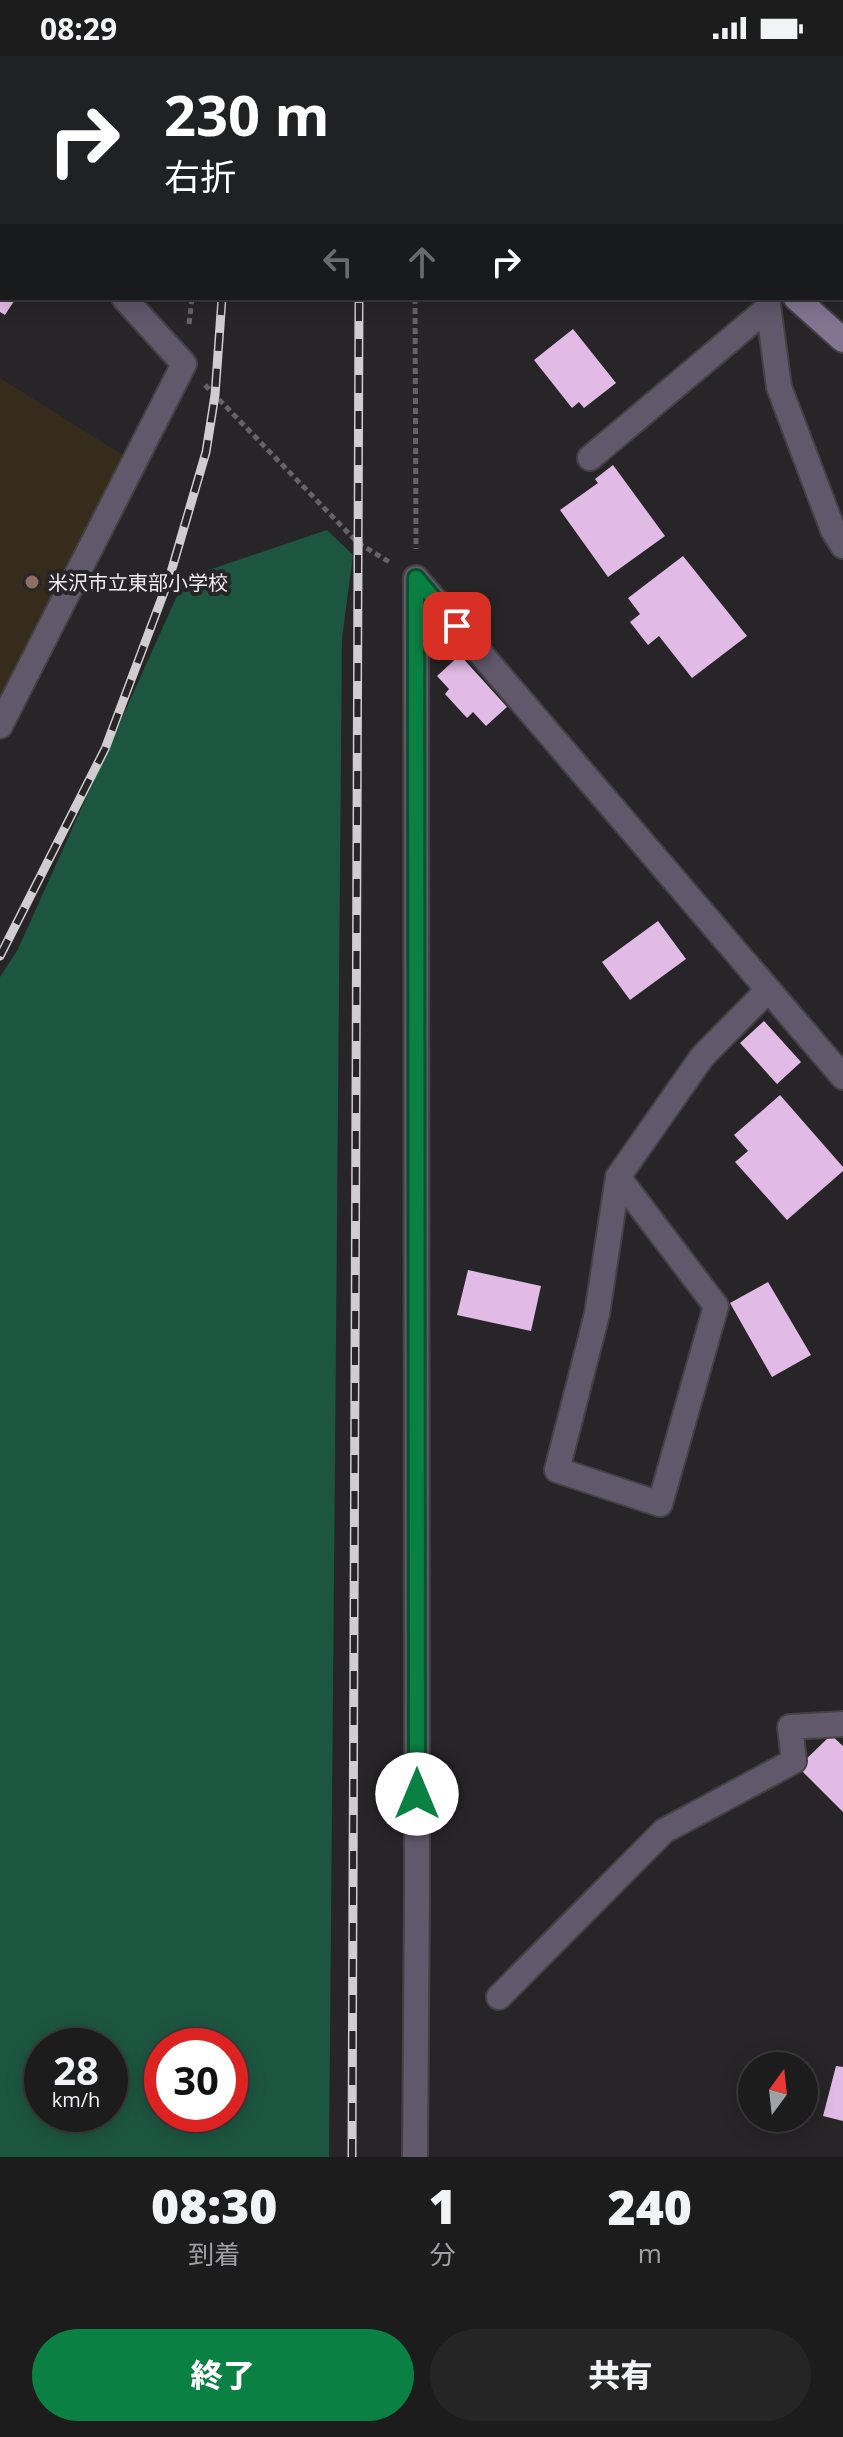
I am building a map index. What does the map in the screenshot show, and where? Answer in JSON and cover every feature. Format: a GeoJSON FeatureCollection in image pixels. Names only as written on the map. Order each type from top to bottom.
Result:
{"type":"FeatureCollection","features":[{"type":"Feature","properties":{"kind":"street"},"geometry":{"type":"LineString","coordinates":[[0,726],[184,364],[126,300]]}},
{"type":"Feature","properties":{"kind":"street"},"geometry":{"type":"LineString","coordinates":[[798,300],[843,340]]}},
{"type":"Feature","properties":{"kind":"street"},"geometry":{"type":"LineString","coordinates":[[590,458],[767,303]]}},
{"type":"Feature","properties":{"kind":"street"},"geometry":{"type":"LineString","coordinates":[[767,303],[779,387],[833,530],[843,546]]}},
{"type":"Feature","properties":{"kind":"street"},"geometry":{"type":"LineString","coordinates":[[416,578],[843,1077]]}},
{"type":"Feature","properties":{"kind":"street"},"geometry":{"type":"LineString","coordinates":[[415,2157],[416,578]]}},
{"type":"Feature","properties":{"kind":"street"},"geometry":{"type":"LineString","coordinates":[[618,1177],[716,1306],[660,1504],[557,1470],[597,1314],[618,1177],[702,1057],[768,990]]}},
{"type":"Feature","properties":{"kind":"street"},"geometry":{"type":"LineString","coordinates":[[499,1997],[664,1831],[794,1761],[790,1727],[843,1724]]}},
{"type":"Feature","properties":{"kind":"path"},"geometry":{"type":"LineString","coordinates":[[415,300],[416,578]]}},
{"type":"Feature","properties":{"kind":"path"},"geometry":{"type":"LineString","coordinates":[[184,364],[358,543],[416,578]]}},
{"type":"Feature","properties":{"kind":"shaded area","name":"米沢市立東部小学校"},"geometry":{"type":"Polygon","coordinates":[[[0,378],[129,459],[0,705],[0,378]]]}},
{"type":"Feature","properties":{"kind":"green space"},"geometry":{"type":"Polygon","coordinates":[[[327,530],[353,555],[342,638],[329,2157],[0,2157],[0,977],[18,949],[185,578],[327,530]]]}},
{"type":"Feature","properties":{"kind":"building"},"geometry":{"type":"Polygon","coordinates":[[[0,300],[15,300],[5,315],[0,312],[0,300]]]}},
{"type":"Feature","properties":{"kind":"building"},"geometry":{"type":"Polygon","coordinates":[[[573,329],[616,383],[584,408],[579,402],[572,408],[534,360],[573,329]]]}},
{"type":"Feature","properties":{"kind":"building"},"geometry":{"type":"Polygon","coordinates":[[[613,465],[665,536],[608,577],[560,510],[598,483],[595,479],[613,465]]]}},
{"type":"Feature","properties":{"kind":"building"},"geometry":{"type":"Polygon","coordinates":[[[683,556],[747,636],[692,678],[659,636],[648,645],[630,622],[640,614],[628,598],[683,556]]]}},
{"type":"Feature","properties":{"kind":"building"},"geometry":{"type":"Polygon","coordinates":[[[460,655],[507,707],[486,726],[473,712],[467,718],[445,694],[449,689],[437,676],[460,655]]]}},
{"type":"Feature","properties":{"kind":"building"},"geometry":{"type":"Polygon","coordinates":[[[658,921],[686,959],[630,1000],[602,962],[658,921]]]}},
{"type":"Feature","properties":{"kind":"building"},"geometry":{"type":"Polygon","coordinates":[[[764,1021],[801,1062],[777,1084],[740,1043],[764,1021]]]}},
{"type":"Feature","properties":{"kind":"building"},"geometry":{"type":"Polygon","coordinates":[[[780,1095],[843,1167],[843,1171],[787,1220],[735,1162],[748,1151],[734,1135],[780,1095]]]}},
{"type":"Feature","properties":{"kind":"building"},"geometry":{"type":"Polygon","coordinates":[[[468,1270],[541,1286],[531,1331],[457,1315],[468,1270]]]}},
{"type":"Feature","properties":{"kind":"building"},"geometry":{"type":"Polygon","coordinates":[[[768,1282],[811,1355],[772,1377],[730,1303],[768,1282]]]}},
{"type":"Feature","properties":{"kind":"building"},"geometry":{"type":"Polygon","coordinates":[[[831,1735],[843,1746],[843,1812],[798,1767],[831,1735]]]}},
{"type":"Feature","properties":{"kind":"building"},"geometry":{"type":"Polygon","coordinates":[[[836,2066],[843,2067],[843,2121],[823,2116],[836,2066]]]}},
{"type":"Feature","properties":{"kind":"railway"},"geometry":{"type":"LineString","coordinates":[[0,956],[105,749],[169,579],[206,452],[215,395],[222,300]]}},
{"type":"Feature","properties":{"kind":"railway"},"geometry":{"type":"LineString","coordinates":[[352,2157],[359,300]]}},
{"type":"Feature","properties":{"kind":"place","name":"米沢市立東部小学校"},"geometry":{"type":"Point","coordinates":[32,582]}},
{"type":"Feature","properties":{"kind":"route"},"geometry":{"type":"LineString","coordinates":[[417,1794],[416,578],[457,626]]}}]}
